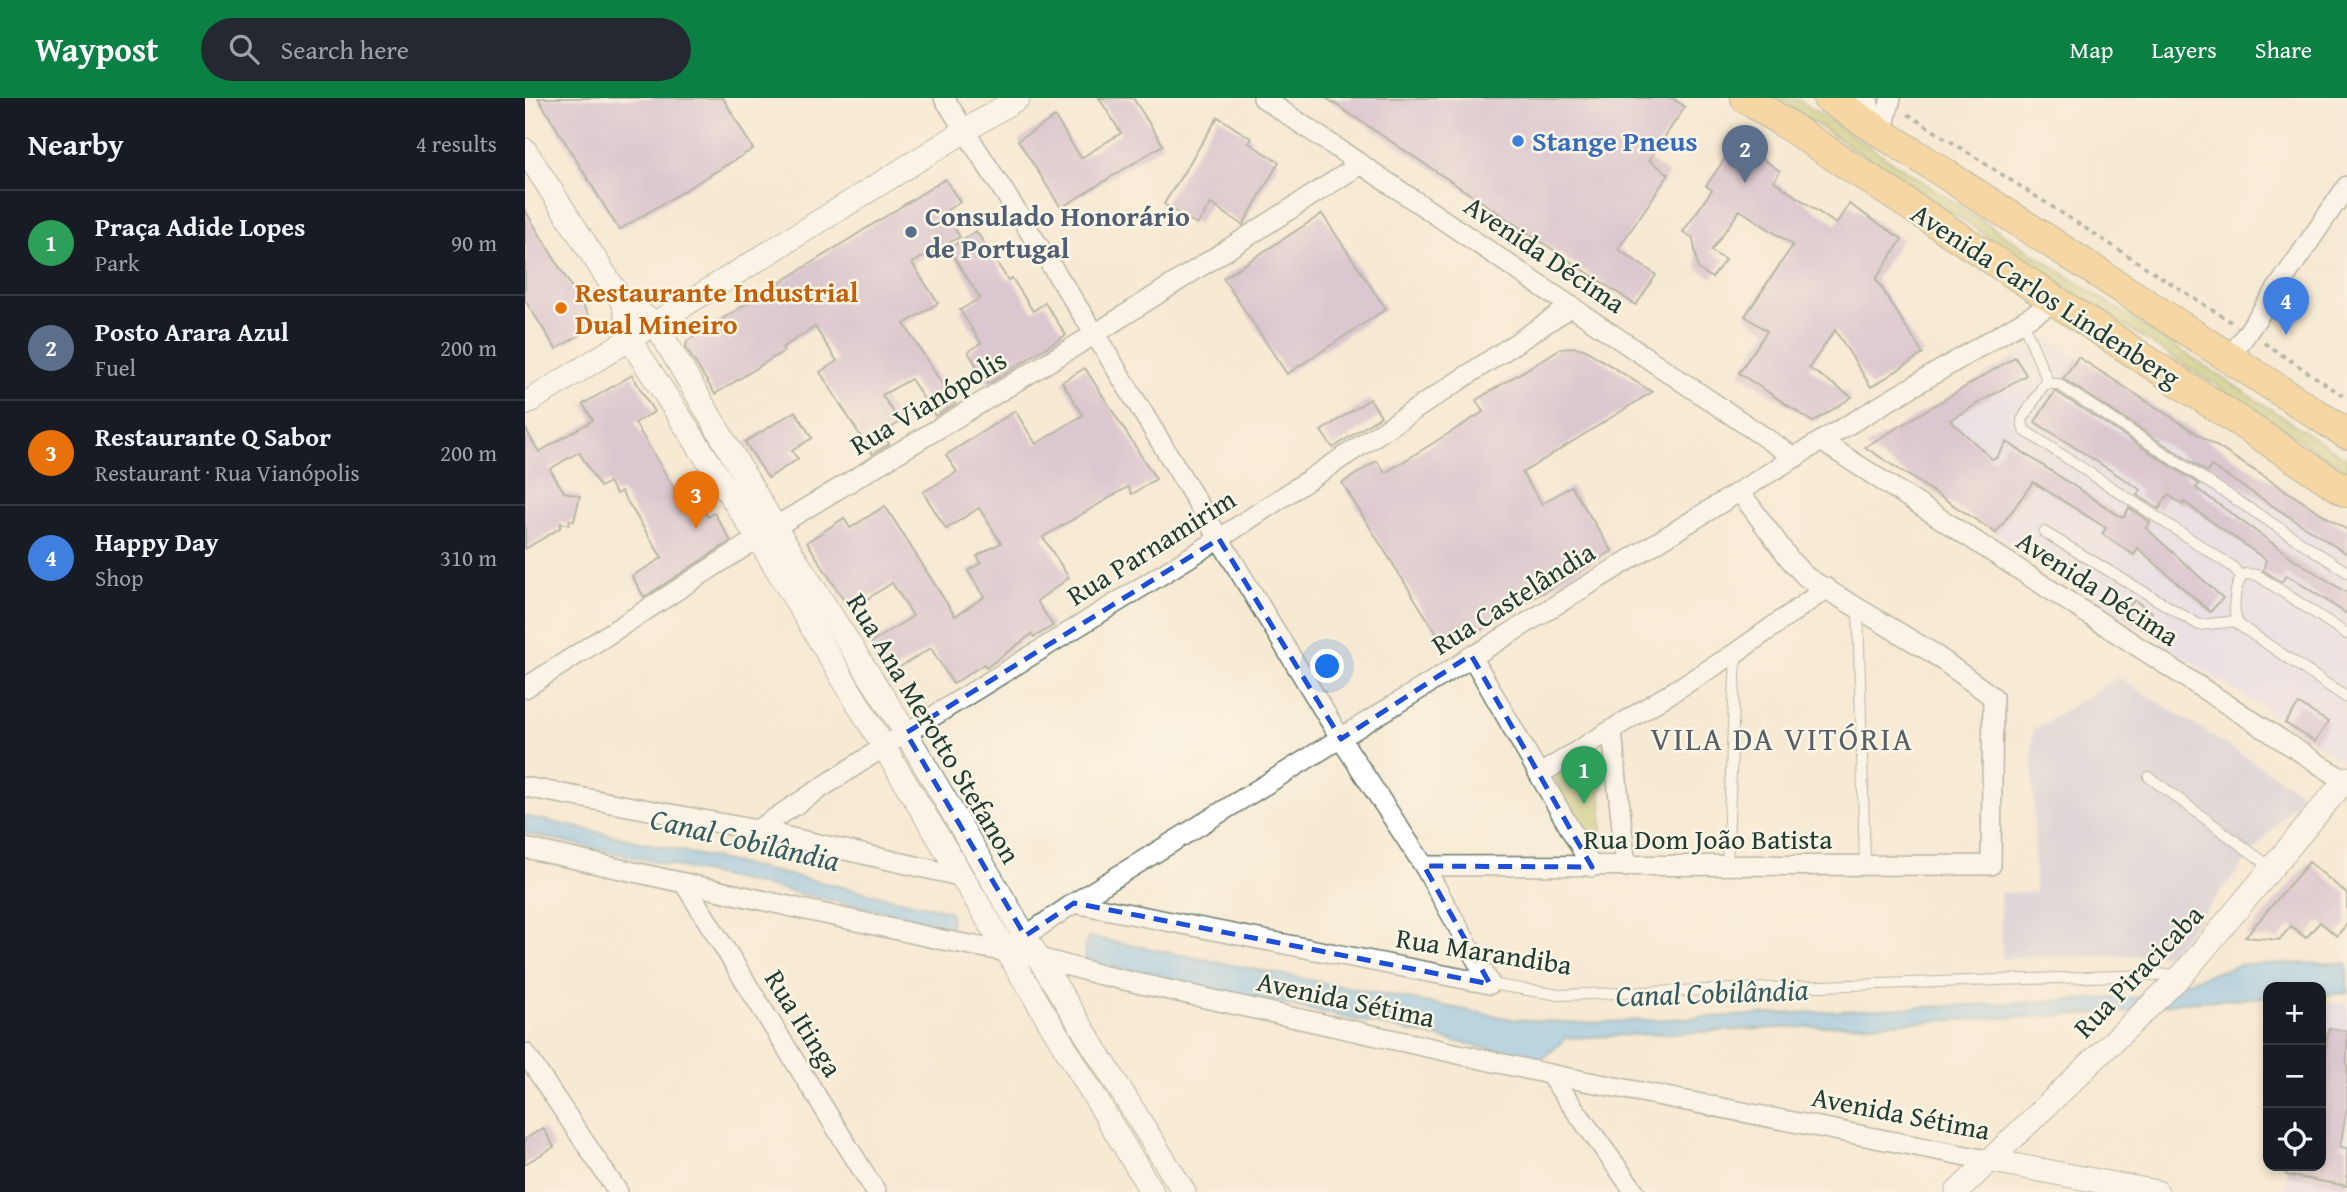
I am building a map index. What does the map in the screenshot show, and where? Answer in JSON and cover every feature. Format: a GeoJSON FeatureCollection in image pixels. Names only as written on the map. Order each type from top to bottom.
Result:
{"type":"FeatureCollection","features":[{"type":"Feature","properties":{"kind":"main road","name":"Avenida Carlos Lindenberg"},"geometry":{"type":"LineString","coordinates":[[1746,98],[2347,492]]}},
{"type":"Feature","properties":{"kind":"main road","name":"Avenida Carlos Lindenberg"},"geometry":{"type":"LineString","coordinates":[[1828,98],[2347,434]]}},
{"type":"Feature","properties":{"kind":"street"},"geometry":{"type":"LineString","coordinates":[[944,98],[1095,334],[1341,739],[1424,866],[1490,984]]}},
{"type":"Feature","properties":{"kind":"street"},"geometry":{"type":"LineString","coordinates":[[525,404],[1018,98]]}},
{"type":"Feature","properties":{"kind":"street","name":"Avenida Décima"},"geometry":{"type":"LineString","coordinates":[[1263,98],[1795,458]]}},
{"type":"Feature","properties":{"kind":"street"},"geometry":{"type":"LineString","coordinates":[[1865,98],[1877,130]]}},
{"type":"Feature","properties":{"kind":"street"},"geometry":{"type":"LineString","coordinates":[[1877,130],[1890,100]]}},
{"type":"Feature","properties":{"kind":"street","name":"Rua Ana Merotto Stefanon"},"geometry":{"type":"LineString","coordinates":[[525,150],[624,304],[629,340],[906,733],[1025,936],[1184,1192]]}},
{"type":"Feature","properties":{"kind":"street","name":"Rua Vianópolis"},"geometry":{"type":"LineString","coordinates":[[525,688],[766,533],[1095,334],[1360,164]]}},
{"type":"Feature","properties":{"kind":"street"},"geometry":{"type":"LineString","coordinates":[[2230,358],[2347,186]]}},
{"type":"Feature","properties":{"kind":"street","name":"Rua Castelândia"},"geometry":{"type":"LineString","coordinates":[[1004,950],[1074,902],[1471,656],[1821,441],[2056,302]]}},
{"type":"Feature","properties":{"kind":"street","name":"Rua Ana Merotto Stefanon"},"geometry":{"type":"LineString","coordinates":[[624,304],[655,323],[882,748],[964,877],[1004,950],[1152,1192]]}},
{"type":"Feature","properties":{"kind":"street","name":"Rua Parnamirim"},"geometry":{"type":"LineString","coordinates":[[757,830],[882,748],[1219,539],[1573,306]]}},
{"type":"Feature","properties":{"kind":"street","name":"Avenida Décima"},"geometry":{"type":"LineString","coordinates":[[1821,441],[2346,780]]}},
{"type":"Feature","properties":{"kind":"street"},"geometry":{"type":"LineString","coordinates":[[1740,492],[1806,577],[1858,606]]}},
{"type":"Feature","properties":{"kind":"street"},"geometry":{"type":"LineString","coordinates":[[1540,774],[1737,652],[1826,588]]}},
{"type":"Feature","properties":{"kind":"street","name":"Rua Dom João Batista"},"geometry":{"type":"LineString","coordinates":[[1424,866],[1991,865],[1993,697],[1931,652],[1858,606]]}},
{"type":"Feature","properties":{"kind":"street"},"geometry":{"type":"LineString","coordinates":[[1471,656],[1591,867]]}},
{"type":"Feature","properties":{"kind":"street"},"geometry":{"type":"LineString","coordinates":[[1612,731],[1626,867]]}},
{"type":"Feature","properties":{"kind":"street","name":"Rua Piracicaba"},"geometry":{"type":"LineString","coordinates":[[1957,1192],[1987,1160],[2181,976],[2346,780]]}},
{"type":"Feature","properties":{"kind":"street"},"geometry":{"type":"LineString","coordinates":[[525,787],[757,830],[964,877]]}},
{"type":"Feature","properties":{"kind":"street","name":"Avenida Sétima"},"geometry":{"type":"LineString","coordinates":[[525,848],[943,940],[1004,950],[1101,975],[1549,1074],[2157,1192]]}},
{"type":"Feature","properties":{"kind":"street","name":"Rua Itinga"},"geometry":{"type":"LineString","coordinates":[[684,883],[876,1192]]}},
{"type":"Feature","properties":{"kind":"street","name":"Rua Marandiba"},"geometry":{"type":"LineString","coordinates":[[1074,902],[1490,984]]}},
{"type":"Feature","properties":{"kind":"street"},"geometry":{"type":"LineString","coordinates":[[525,1053],[618,1192]]}},
{"type":"Feature","properties":{"kind":"street"},"geometry":{"type":"LineString","coordinates":[[1549,1074],[1635,1192]]}},
{"type":"Feature","properties":{"kind":"lane"},"geometry":{"type":"LineString","coordinates":[[2022,320],[2048,382]]}},
{"type":"Feature","properties":{"kind":"lane"},"geometry":{"type":"LineString","coordinates":[[2241,577],[2233,567],[2024,430],[2022,420],[2040,388],[2048,382],[2058,384],[2347,572]]}},
{"type":"Feature","properties":{"kind":"lane"},"geometry":{"type":"LineString","coordinates":[[2044,532],[2199,625],[2237,621],[2347,698]]}},
{"type":"Feature","properties":{"kind":"lane"},"geometry":{"type":"LineString","coordinates":[[2237,621],[2237,586],[2241,577],[2249,573],[2257,575],[2347,634]]}},
{"type":"Feature","properties":{"kind":"lane"},"geometry":{"type":"LineString","coordinates":[[1858,606],[1865,867]]}},
{"type":"Feature","properties":{"kind":"lane"},"geometry":{"type":"LineString","coordinates":[[1727,867],[1737,652]]}},
{"type":"Feature","properties":{"kind":"lane"},"geometry":{"type":"LineString","coordinates":[[2149,777],[2272,868]]}},
{"type":"Feature","properties":{"kind":"lane","name":"Rua Marandiba"},"geometry":{"type":"LineString","coordinates":[[1490,984],[1560,995],[2181,976]]}},
{"type":"Feature","properties":{"kind":"path"},"geometry":{"type":"LineString","coordinates":[[1890,100],[2347,398]]}},
{"type":"Feature","properties":{"kind":"highlighted area"},"geometry":{"type":"Polygon","coordinates":[[[1219,539],[1341,739],[1471,655],[1592,867],[1424,866],[1490,984],[1074,903],[1025,936],[906,733],[1219,539]]]}},
{"type":"Feature","properties":{"kind":"shaded area"},"geometry":{"type":"Polygon","coordinates":[[[2048,338],[2347,530],[2347,753],[2341,760],[1871,451],[1871,444],[2048,338]]]}},
{"type":"Feature","properties":{"kind":"shaded area"},"geometry":{"type":"Polygon","coordinates":[[[2118,677],[2303,793],[2168,955],[2002,959],[2000,893],[2035,892],[2032,731],[2118,677]]]}},
{"type":"Feature","properties":{"kind":"shaded area"},"geometry":{"type":"Polygon","coordinates":[[[2326,1003],[2347,1003],[2347,1192],[2285,1191],[2289,1171],[2326,1171],[2326,1003]]]}},
{"type":"Feature","properties":{"kind":"green space"},"geometry":{"type":"Polygon","coordinates":[[[1776,98],[1795,98],[2347,459],[2347,471],[1776,98]]]}},
{"type":"Feature","properties":{"kind":"green space"},"geometry":{"type":"Polygon","coordinates":[[[1600,751],[1602,837],[1584,841],[1551,771],[1600,751]]]}},
{"type":"Feature","properties":{"kind":"water"},"geometry":{"type":"Polygon","coordinates":[[[525,816],[950,911],[952,927],[525,833],[525,816]]]}},
{"type":"Feature","properties":{"kind":"water"},"geometry":{"type":"Polygon","coordinates":[[[1089,937],[1512,1019],[1583,1023],[2137,997],[2242,964],[2347,963],[2347,993],[2326,995],[2326,982],[2263,982],[2263,997],[2181,1002],[2126,1012],[1567,1038],[1541,1060],[1086,961],[1084,948],[1089,937]]]}},
{"type":"Feature","properties":{"kind":"building"},"geometry":{"type":"Polygon","coordinates":[[[538,98],[723,98],[753,149],[619,230],[538,98]]]}},
{"type":"Feature","properties":{"kind":"building"},"geometry":{"type":"Polygon","coordinates":[[[1099,98],[1133,98],[1163,145],[1061,208],[1018,140],[1055,117],[1081,158],[1121,133],[1099,98]]]}},
{"type":"Feature","properties":{"kind":"building"},"geometry":{"type":"Polygon","coordinates":[[[1326,98],[1672,98],[1685,107],[1649,160],[1669,174],[1618,249],[1656,275],[1636,305],[1326,98]]]}},
{"type":"Feature","properties":{"kind":"building"},"geometry":{"type":"Polygon","coordinates":[[[1218,117],[1252,139],[1249,143],[1279,162],[1243,225],[1211,204],[1197,225],[1164,204],[1218,117]]]}},
{"type":"Feature","properties":{"kind":"building"},"geometry":{"type":"Polygon","coordinates":[[[1737,141],[1780,171],[1774,181],[1836,224],[1849,204],[1902,239],[1876,279],[1923,354],[1871,387],[1835,330],[1809,368],[1852,397],[1813,422],[1739,373],[1767,331],[1745,316],[1793,245],[1740,210],[1711,251],[1725,260],[1712,278],[1698,269],[1693,238],[1683,232],[1712,190],[1706,186],[1737,141]]]}},
{"type":"Feature","properties":{"kind":"building"},"geometry":{"type":"Polygon","coordinates":[[[945,179],[960,202],[944,212],[960,237],[912,263],[938,303],[904,324],[955,404],[935,416],[911,379],[882,395],[900,422],[883,433],[889,444],[872,454],[820,372],[837,361],[815,327],[782,348],[784,351],[715,394],[686,348],[687,341],[945,179]]]}},
{"type":"Feature","properties":{"kind":"building"},"geometry":{"type":"Polygon","coordinates":[[[525,210],[595,326],[556,349],[525,300],[525,210]]]}},
{"type":"Feature","properties":{"kind":"building"},"geometry":{"type":"Polygon","coordinates":[[[1322,214],[1386,309],[1287,374],[1223,278],[1322,214]]]}},
{"type":"Feature","properties":{"kind":"building"},"geometry":{"type":"Polygon","coordinates":[[[976,231],[1008,280],[1012,278],[1033,311],[1045,303],[1066,335],[988,384],[968,352],[981,343],[960,310],[980,298],[949,249],[976,231]]]}},
{"type":"Feature","properties":{"kind":"building"},"geometry":{"type":"Polygon","coordinates":[[[1560,349],[1584,349],[1652,392],[1522,473],[1542,504],[1571,486],[1612,551],[1447,650],[1342,483],[1377,461],[1385,473],[1483,412],[1476,400],[1560,349]]]}},
{"type":"Feature","properties":{"kind":"building"},"geometry":{"type":"Polygon","coordinates":[[[2015,357],[2026,375],[1950,420],[1992,459],[1996,458],[2007,442],[2120,516],[2124,517],[2129,508],[2150,522],[2146,528],[2223,598],[2210,612],[2138,548],[2134,555],[2102,534],[2106,528],[2033,482],[1996,533],[1865,447],[2015,357]]]}},
{"type":"Feature","properties":{"kind":"building"},"geometry":{"type":"Polygon","coordinates":[[[2078,357],[2347,530],[2347,554],[2211,466],[2207,472],[2063,379],[2078,357]]]}},
{"type":"Feature","properties":{"kind":"building"},"geometry":{"type":"Polygon","coordinates":[[[1085,368],[1156,479],[1132,494],[1128,487],[1043,537],[1069,578],[1037,601],[1053,626],[1034,637],[1032,634],[986,668],[984,664],[953,684],[931,648],[890,673],[871,643],[913,616],[892,583],[850,610],[807,542],[844,518],[850,528],[885,506],[955,616],[984,597],[968,571],[981,563],[977,556],[1001,543],[979,508],[946,529],[923,492],[957,472],[946,455],[1015,411],[1036,444],[1083,415],[1062,382],[1085,368]]]}},
{"type":"Feature","properties":{"kind":"building"},"geometry":{"type":"Polygon","coordinates":[[[632,375],[654,412],[635,423],[675,490],[687,483],[708,517],[714,513],[731,541],[644,597],[632,576],[662,558],[621,491],[616,494],[609,482],[600,487],[579,452],[550,469],[564,492],[580,496],[574,521],[570,520],[569,525],[561,523],[560,528],[525,549],[525,428],[539,452],[593,420],[583,404],[632,375]]]}},
{"type":"Feature","properties":{"kind":"building"},"geometry":{"type":"Polygon","coordinates":[[[2055,391],[2199,484],[2196,488],[2297,561],[2347,593],[2347,614],[2287,575],[2281,582],[2263,570],[2266,560],[2184,502],[2183,505],[2168,495],[2159,509],[2137,495],[2141,490],[2035,422],[2055,391]]]}},
{"type":"Feature","properties":{"kind":"building"},"geometry":{"type":"Polygon","coordinates":[[[1370,399],[1381,416],[1333,448],[1321,431],[1370,399]]]}},
{"type":"Feature","properties":{"kind":"building"},"geometry":{"type":"Polygon","coordinates":[[[795,411],[812,438],[792,451],[798,459],[768,478],[745,442],[795,411]]]}},
{"type":"Feature","properties":{"kind":"building"},"geometry":{"type":"Polygon","coordinates":[[[2134,600],[2152,612],[2141,628],[2123,616],[2134,600]]]}},
{"type":"Feature","properties":{"kind":"building"},"geometry":{"type":"Polygon","coordinates":[[[2299,704],[2328,722],[2315,742],[2285,723],[2299,704]]]}},
{"type":"Feature","properties":{"kind":"building"},"geometry":{"type":"Polygon","coordinates":[[[2309,862],[2347,894],[2347,924],[2337,936],[2320,922],[2306,938],[2291,926],[2279,940],[2245,937],[2309,862]]]}},
{"type":"Feature","properties":{"kind":"building"},"geometry":{"type":"Polygon","coordinates":[[[2329,1028],[2347,1031],[2347,1107],[2340,1147],[2347,1148],[2347,1186],[2286,1175],[2286,1171],[2326,1171],[2326,1044],[2329,1028]]]}},
{"type":"Feature","properties":{"kind":"building"},"geometry":{"type":"Polygon","coordinates":[[[543,1128],[554,1147],[525,1164],[525,1139],[543,1128]]]}},
{"type":"Feature","properties":{"kind":"place","name":"Stange Pneus"},"geometry":{"type":"Point","coordinates":[1518,141]}},
{"type":"Feature","properties":{"kind":"place","name":"Posto Arara Azul"},"geometry":{"type":"Point","coordinates":[1745,183]}},
{"type":"Feature","properties":{"kind":"place","name":"Consulado Honorário de Portugal"},"geometry":{"type":"Point","coordinates":[911,232]}},
{"type":"Feature","properties":{"kind":"place","name":"Restaurante Industrial Dual Mineiro"},"geometry":{"type":"Point","coordinates":[561,308]}},
{"type":"Feature","properties":{"kind":"place","name":"Happy Day"},"geometry":{"type":"Point","coordinates":[2286,335]}},
{"type":"Feature","properties":{"kind":"place","name":"Restaurante Q Sabor"},"geometry":{"type":"Point","coordinates":[696,529]}},
{"type":"Feature","properties":{"kind":"place","name":"Praça Adide Lopes"},"geometry":{"type":"Point","coordinates":[1584,804]}},
{"type":"Feature","properties":{"kind":"district","name":"VILA DA VITÓRIA"},"geometry":{"type":"Point","coordinates":[1782,739]}},
{"type":"Feature","properties":{"kind":"water label","name":"Canal Cobilândia"},"geometry":{"type":"Point","coordinates":[745,840]}},
{"type":"Feature","properties":{"kind":"water label","name":"Canal Cobilândia"},"geometry":{"type":"Point","coordinates":[1712,993]}}]}
